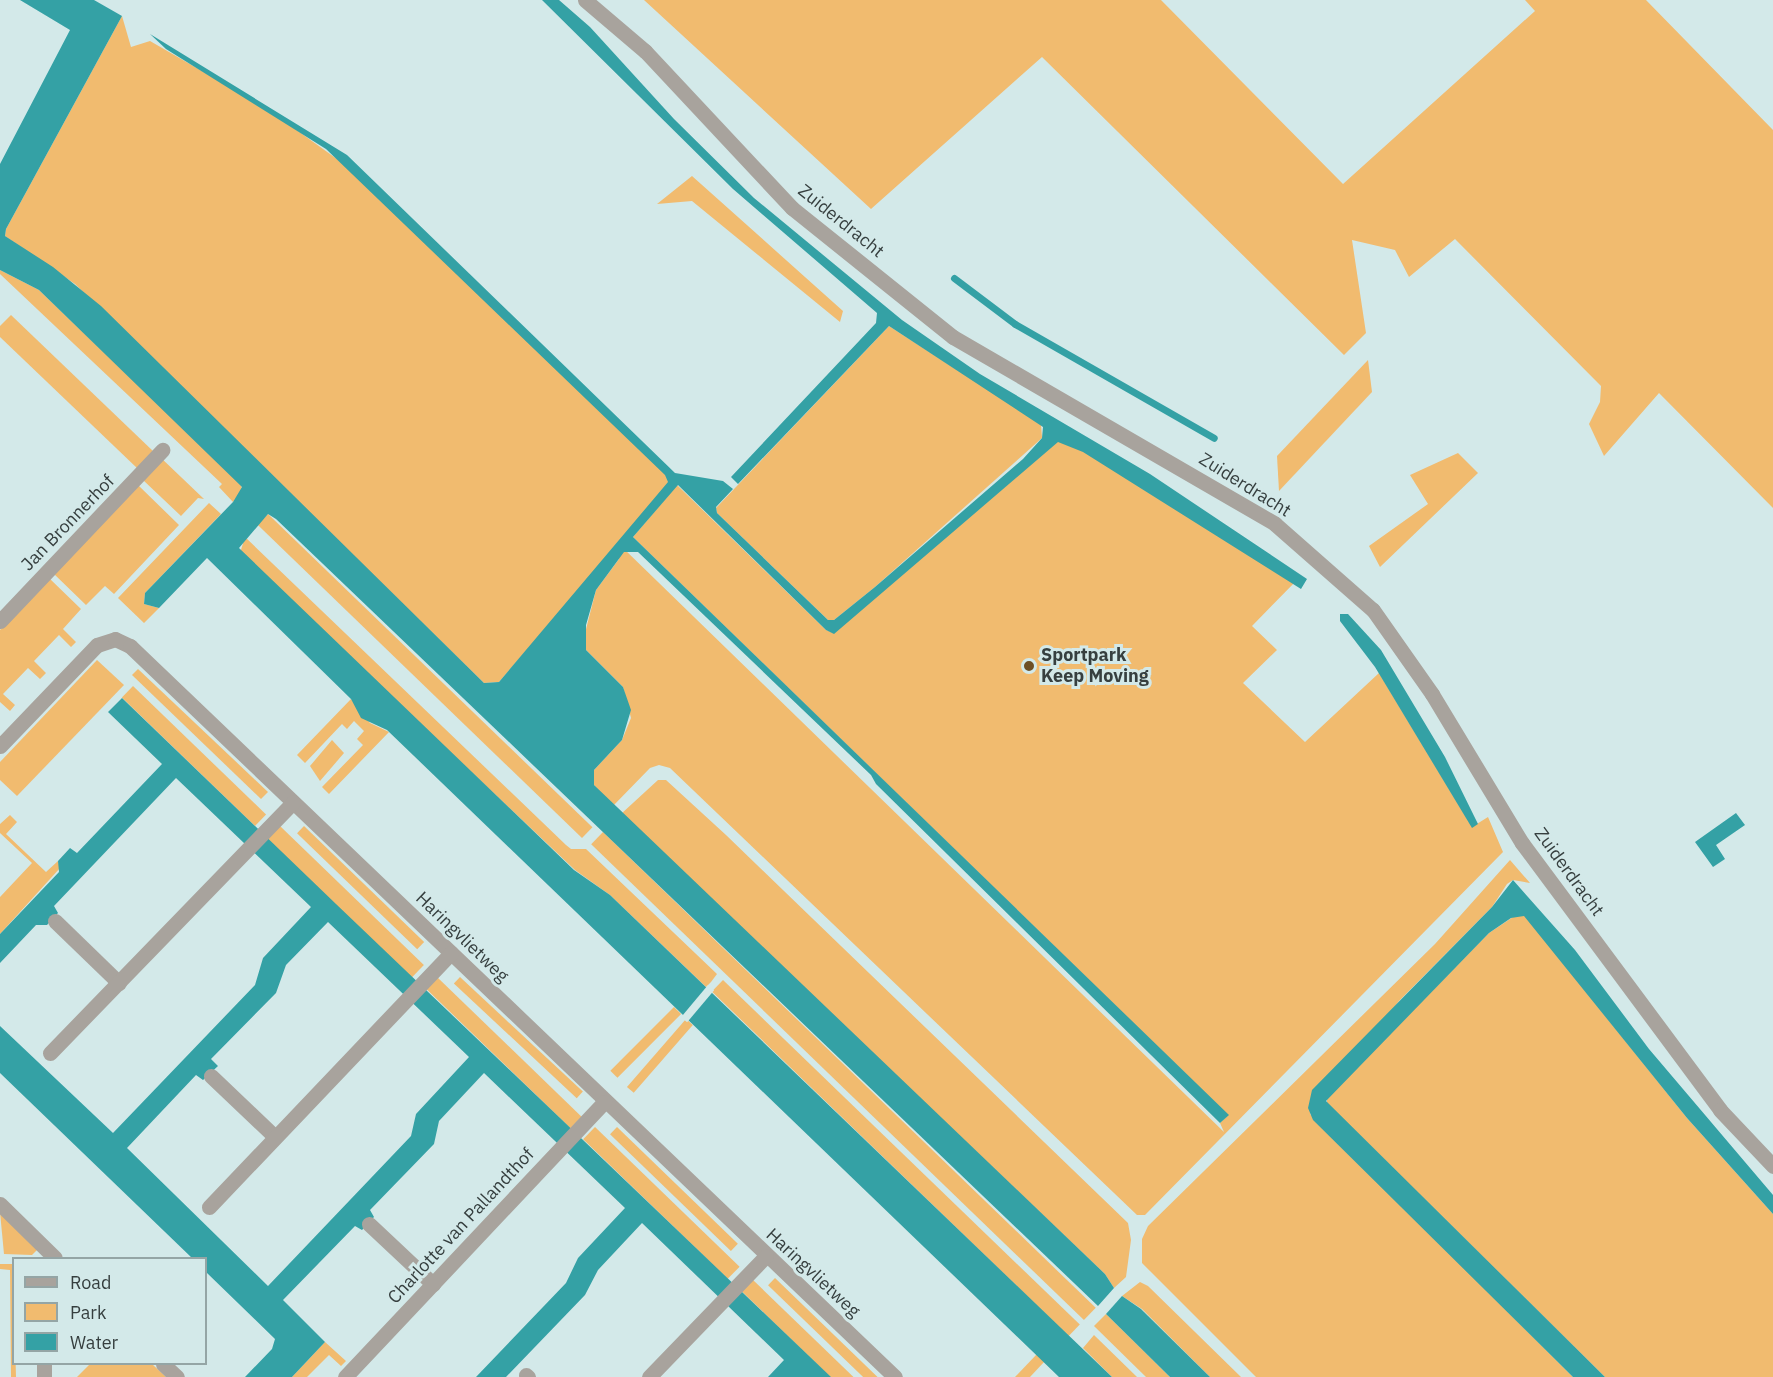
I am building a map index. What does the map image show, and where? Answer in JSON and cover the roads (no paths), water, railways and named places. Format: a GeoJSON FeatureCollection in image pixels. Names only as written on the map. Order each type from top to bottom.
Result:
{"type":"FeatureCollection","features":[{"type":"Feature","properties":{"kind":"street","name":"Zuiderdracht"},"geometry":{"type":"LineString","coordinates":[[585,0],[645,51],[792,208],[953,337],[1275,524],[1373,610],[1432,694],[1522,843],[1720,1110],[1773,1166]]}},
{"type":"Feature","properties":{"kind":"street","name":"Jan Bronnerhof"},"geometry":{"type":"LineString","coordinates":[[0,621],[162,450]]}},
{"type":"Feature","properties":{"kind":"street","name":"Haringvlietweg"},"geometry":{"type":"LineString","coordinates":[[0,746],[97,645],[115,639],[130,646],[604,1102],[895,1377]]}},
{"type":"Feature","properties":{"kind":"street"},"geometry":{"type":"LineString","coordinates":[[50,1053],[293,802]]}},
{"type":"Feature","properties":{"kind":"street"},"geometry":{"type":"LineString","coordinates":[[55,921],[119,983]]}},
{"type":"Feature","properties":{"kind":"street"},"geometry":{"type":"LineString","coordinates":[[208,1207],[451,953]]}},
{"type":"Feature","properties":{"kind":"street"},"geometry":{"type":"LineString","coordinates":[[211,1076],[275,1137]]}},
{"type":"Feature","properties":{"kind":"street","name":"Charlotte van Pallandthof"},"geometry":{"type":"LineString","coordinates":[[345,1377],[604,1102]]}},
{"type":"Feature","properties":{"kind":"street"},"geometry":{"type":"LineString","coordinates":[[0,1204],[55,1257]]}},
{"type":"Feature","properties":{"kind":"street"},"geometry":{"type":"LineString","coordinates":[[369,1224],[433,1284]]}},
{"type":"Feature","properties":{"kind":"street"},"geometry":{"type":"LineString","coordinates":[[648,1377],[766,1256]]}},
{"type":"Feature","properties":{"kind":"street"},"geometry":{"type":"LineString","coordinates":[[164,1365],[177,1377]]}},
{"type":"Feature","properties":{"kind":"water"},"geometry":{"type":"Polygon","coordinates":[[[20,0],[94,0],[122,16],[6,229],[5,236],[53,267],[101,306],[484,683],[499,682],[668,482],[665,475],[326,149],[166,49],[150,34],[347,155],[675,473],[723,481],[733,489],[716,507],[717,513],[828,620],[834,620],[875,587],[1023,459],[1042,438],[1043,427],[889,326],[738,484],[731,477],[876,323],[877,313],[733,189],[542,0],[559,0],[590,27],[674,119],[754,198],[902,320],[980,374],[1150,474],[1307,579],[1301,589],[1083,452],[1058,442],[834,634],[826,630],[678,485],[633,537],[1229,1115],[1220,1123],[876,784],[871,775],[638,552],[624,552],[596,590],[586,625],[586,650],[623,687],[631,710],[622,740],[594,770],[594,785],[1105,1274],[1114,1288],[1098,1306],[276,519],[268,514],[239,548],[574,870],[610,895],[1112,1377],[1059,1377],[387,730],[361,718],[351,699],[207,558],[159,608],[144,604],[145,593],[233,502],[242,487],[39,290],[0,270],[0,164],[70,30],[20,0]]]}},
{"type":"Feature","properties":{"kind":"water"},"geometry":{"type":"Polygon","coordinates":[[[1340,614],[1348,614],[1381,650],[1445,757],[1478,824],[1472,828],[1375,667],[1340,621],[1340,614]]]}},
{"type":"Feature","properties":{"kind":"water"},"geometry":{"type":"Polygon","coordinates":[[[122,698],[831,1377],[768,1377],[784,1360],[642,1223],[598,1270],[585,1295],[506,1377],[476,1377],[566,1283],[578,1258],[625,1208],[484,1073],[439,1121],[434,1144],[370,1210],[374,1217],[362,1230],[355,1226],[283,1300],[325,1342],[292,1377],[245,1377],[272,1349],[275,1339],[207,1273],[207,1257],[191,1257],[0,1073],[0,1026],[113,1133],[255,985],[263,958],[311,907],[176,778],[54,906],[58,913],[47,925],[36,925],[0,963],[0,934],[59,872],[58,861],[70,848],[77,853],[162,764],[108,712],[122,698]],[[328,922],[286,965],[276,993],[211,1059],[218,1066],[203,1080],[196,1075],[127,1148],[268,1286],[411,1136],[416,1114],[469,1057],[328,922]]]}},
{"type":"Feature","properties":{"kind":"water"},"geometry":{"type":"Polygon","coordinates":[[[1736,813],[1745,825],[1716,845],[1725,859],[1713,867],[1695,842],[1736,813]]]}},
{"type":"Feature","properties":{"kind":"water"},"geometry":{"type":"Polygon","coordinates":[[[1513,880],[1575,950],[1649,1049],[1773,1195],[1773,1214],[1687,1118],[1524,916],[1511,918],[1489,933],[1326,1101],[1605,1377],[1573,1377],[1313,1120],[1308,1108],[1312,1090],[1492,907],[1513,880]]]}},
{"type":"Feature","properties":{"kind":"water"},"geometry":{"type":"Polygon","coordinates":[[[1122,1296],[1141,1309],[1210,1377],[1170,1377],[1106,1314],[1122,1296]]]}},
{"type":"Feature","properties":{"kind":"waterway"},"geometry":{"type":"LineString","coordinates":[[954,278],[1015,324],[1214,438]]}},
{"type":"Feature","properties":{"kind":"place","name":"Sportpark Keep Moving"},"geometry":{"type":"Point","coordinates":[1029,666]}}]}
